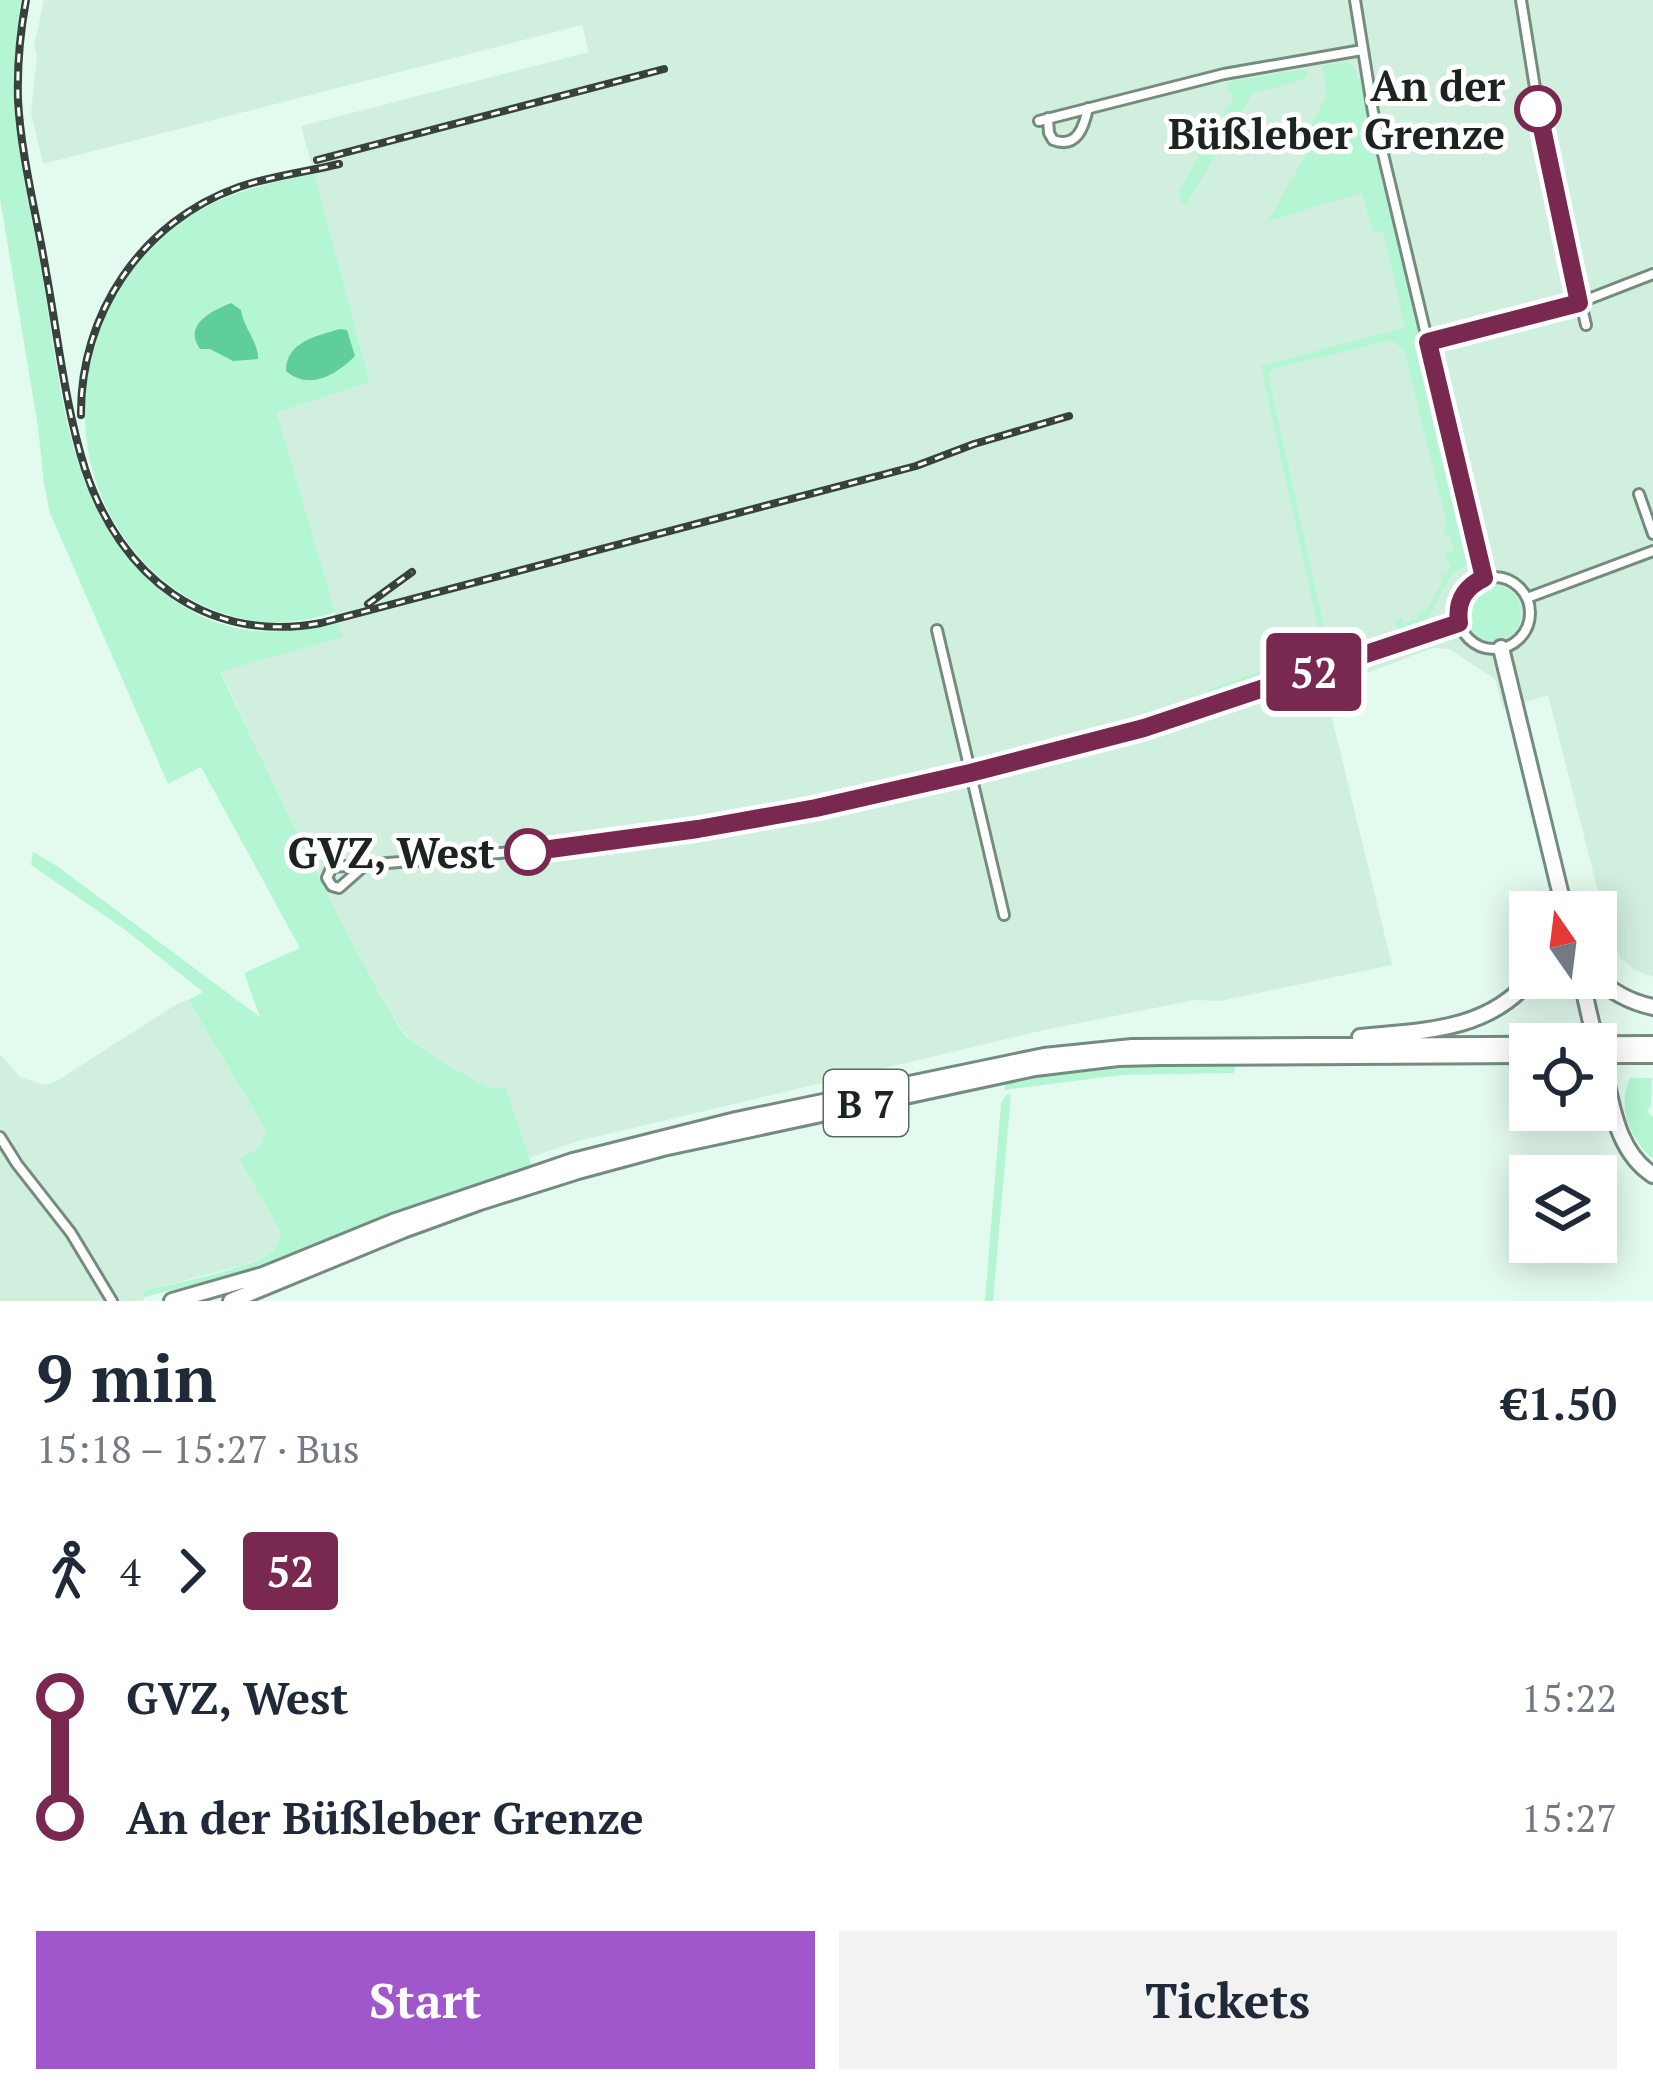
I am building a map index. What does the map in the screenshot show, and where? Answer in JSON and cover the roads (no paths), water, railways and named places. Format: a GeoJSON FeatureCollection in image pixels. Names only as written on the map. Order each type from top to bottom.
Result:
{"type":"FeatureCollection","features":[{"type":"Feature","properties":{"kind":"highway"},"geometry":{"type":"LineString","coordinates":[[1501,648],[1561,891]]}},
{"type":"Feature","properties":{"kind":"highway"},"geometry":{"type":"LineString","coordinates":[[1549,846],[1552,891]]}},
{"type":"Feature","properties":{"kind":"highway"},"geometry":{"type":"LineString","coordinates":[[1617,993],[1653,1007]]}},
{"type":"Feature","properties":{"kind":"highway","name":"B 7"},"geometry":{"type":"LineString","coordinates":[[1281,1046],[1424,1030],[1477,1019],[1512,999]]}},
{"type":"Feature","properties":{"kind":"highway"},"geometry":{"type":"LineString","coordinates":[[1586,999],[1614,1117],[1627,1148],[1653,1175]]}},
{"type":"Feature","properties":{"kind":"highway","name":"B 7"},"geometry":{"type":"LineString","coordinates":[[172,1301],[294,1263],[492,1186],[654,1139],[1070,1052],[1132,1046],[1653,1043]]}},
{"type":"Feature","properties":{"kind":"highway","name":"B 7"},"geometry":{"type":"LineString","coordinates":[[231,1301],[422,1223],[578,1171],[725,1133],[1035,1068],[1161,1057],[1509,1055]]}},
{"type":"Feature","properties":{"kind":"highway"},"geometry":{"type":"LineString","coordinates":[[1617,1055],[1653,1055]]}},
{"type":"Feature","properties":{"kind":"street"},"geometry":{"type":"LineString","coordinates":[[1354,0],[1373,112],[1484,578]]}},
{"type":"Feature","properties":{"kind":"street"},"geometry":{"type":"LineString","coordinates":[[1521,0],[1544,144],[1586,325]]}},
{"type":"Feature","properties":{"kind":"street"},"geometry":{"type":"LineString","coordinates":[[1088,107],[1084,127],[1075,139],[1053,140],[1043,120],[1088,107],[1224,74],[1362,50]]}},
{"type":"Feature","properties":{"kind":"street"},"geometry":{"type":"LineString","coordinates":[[1428,342],[1579,303],[1653,274]]}},
{"type":"Feature","properties":{"kind":"street"},"geometry":{"type":"LineString","coordinates":[[1639,494],[1653,534]]}},
{"type":"Feature","properties":{"kind":"street"},"geometry":{"type":"LineString","coordinates":[[1527,598],[1653,551]]}},
{"type":"Feature","properties":{"kind":"street"},"geometry":{"type":"LineString","coordinates":[[1484,578],[1510,581],[1527,598],[1526,629],[1501,648],[1481,647],[1459,623],[1460,601],[1484,578]]}},
{"type":"Feature","properties":{"kind":"street"},"geometry":{"type":"LineString","coordinates":[[365,865],[339,888],[327,878],[332,867],[486,857],[698,829],[838,804],[1144,728],[1459,623]]}},
{"type":"Feature","properties":{"kind":"street"},"geometry":{"type":"LineString","coordinates":[[937,630],[1004,915]]}},
{"type":"Feature","properties":{"kind":"street"},"geometry":{"type":"LineString","coordinates":[[0,1137],[70,1233],[112,1301]]}},
{"type":"Feature","properties":{"kind":"railway"},"geometry":{"type":"LineString","coordinates":[[26,0],[18,75],[22,143],[67,396],[85,469],[121,542],[145,571],[205,612],[241,623],[280,627],[321,623],[916,466],[1069,416]]}},
{"type":"Feature","properties":{"kind":"railway"},"geometry":{"type":"LineString","coordinates":[[317,160],[664,69]]}},
{"type":"Feature","properties":{"kind":"railway"},"geometry":{"type":"LineString","coordinates":[[81,415],[84,378],[105,307],[146,247],[204,202],[239,187],[339,164]]}},
{"type":"Feature","properties":{"kind":"railway"},"geometry":{"type":"LineString","coordinates":[[368,604],[412,572]]}},
{"type":"Feature","properties":{"kind":"place","name":"An der Büßleber Grenze"},"geometry":{"type":"Point","coordinates":[1538,109]}},
{"type":"Feature","properties":{"kind":"place","name":"GVZ, West"},"geometry":{"type":"Point","coordinates":[528,852]}}]}
